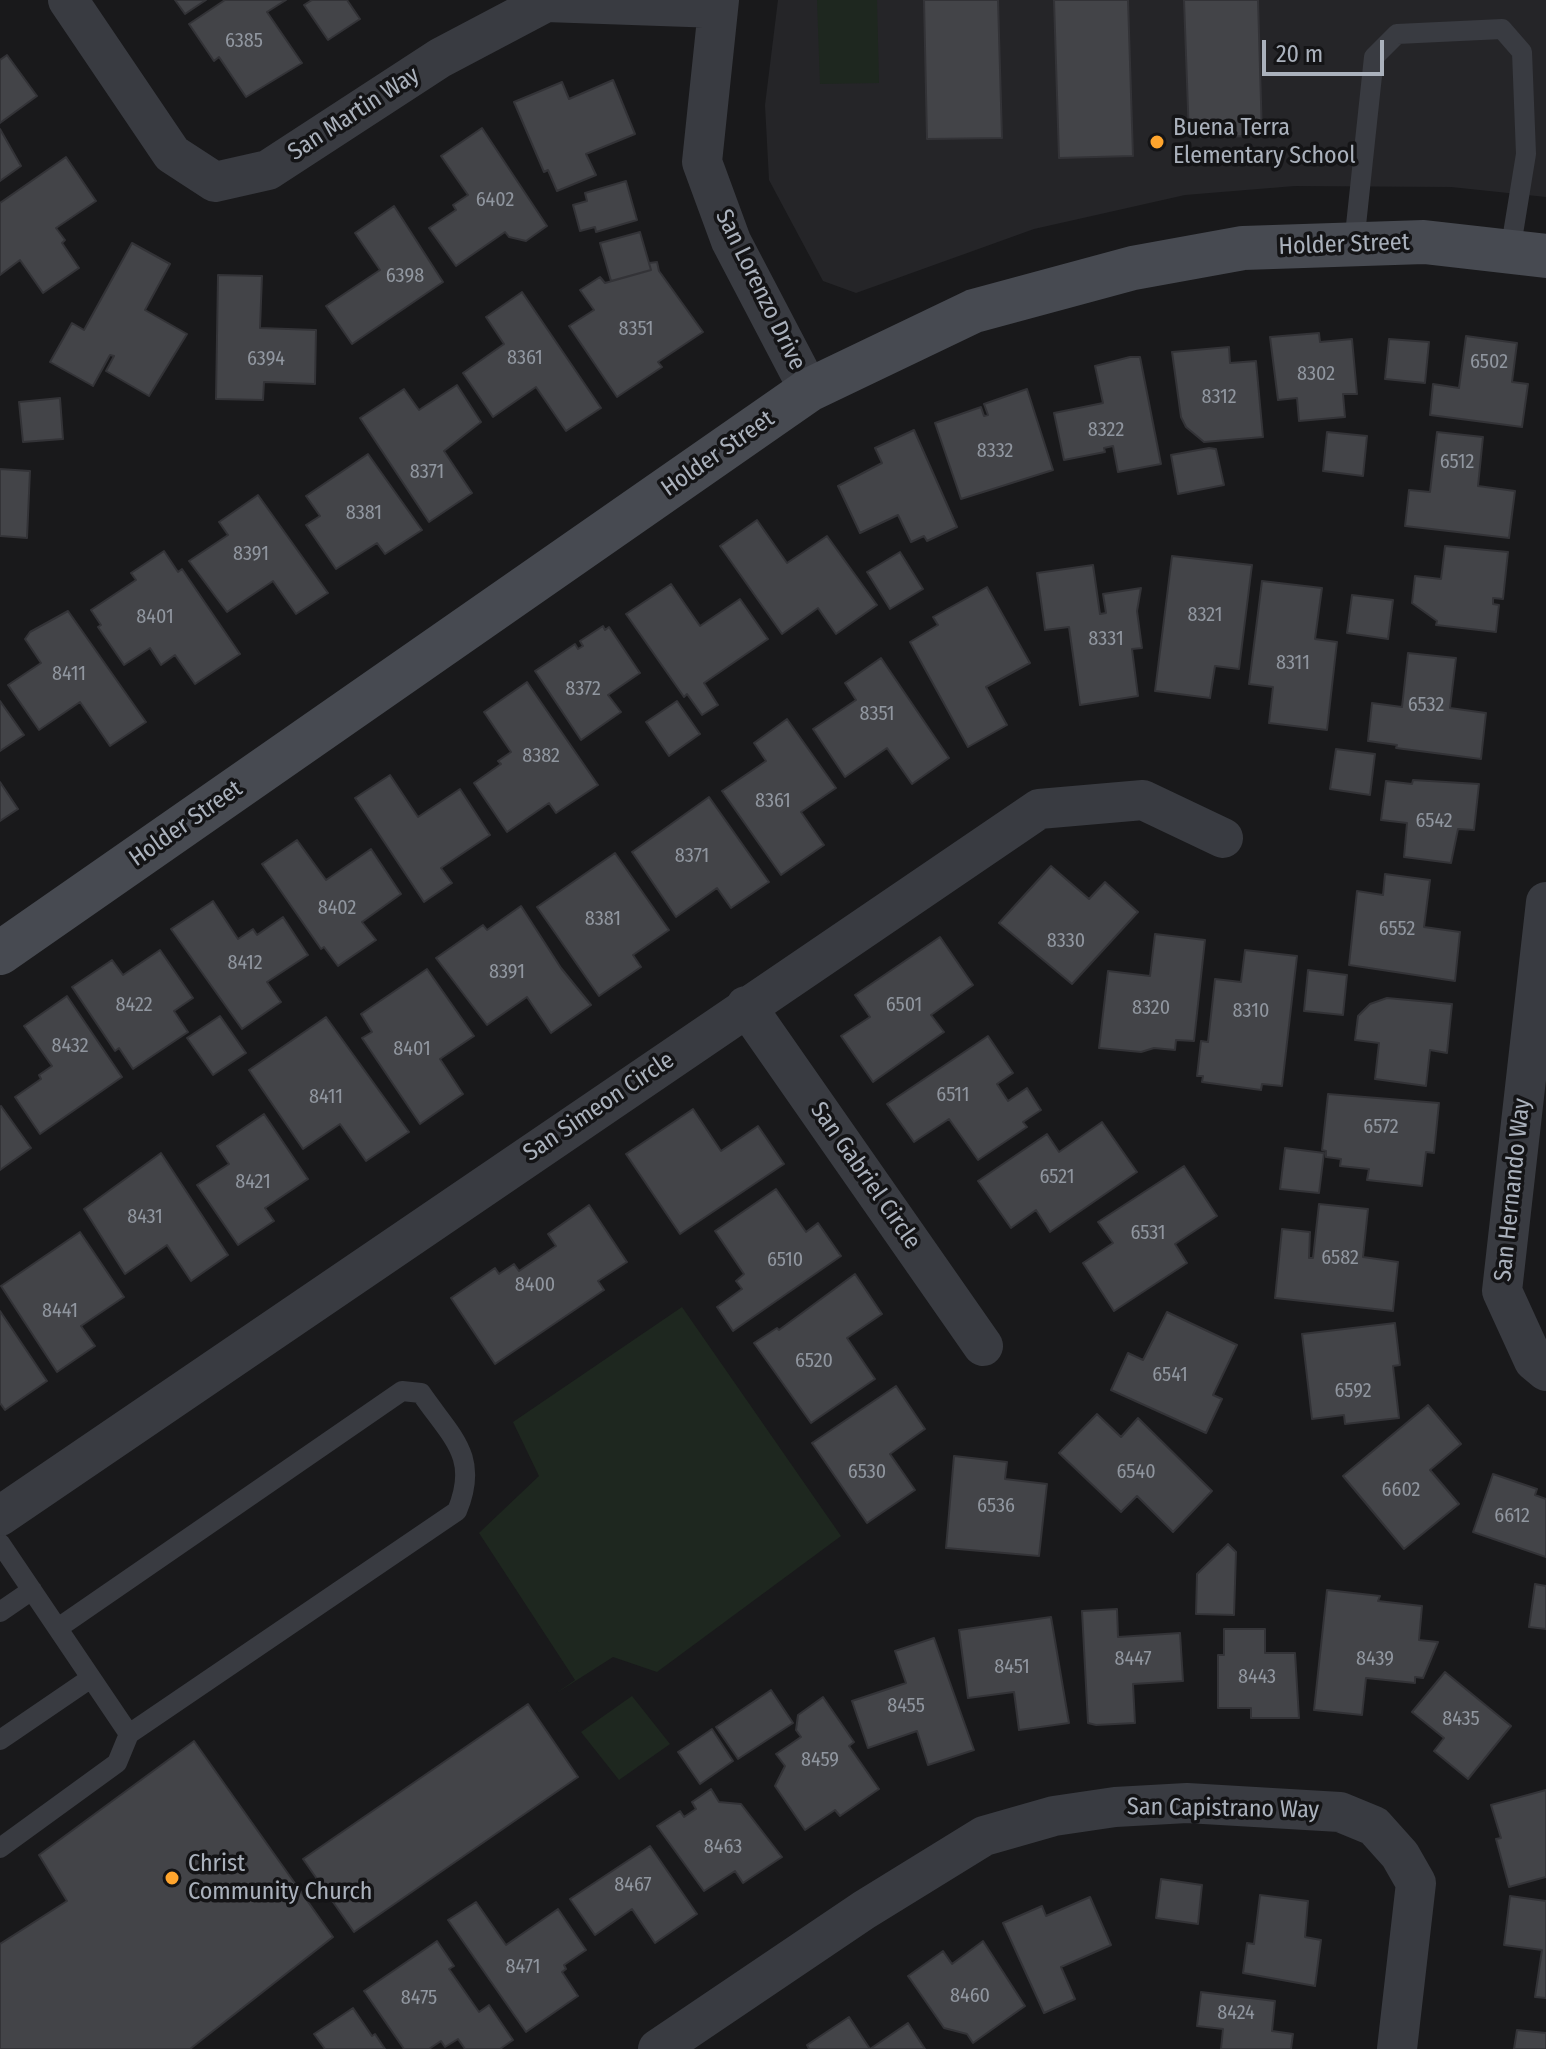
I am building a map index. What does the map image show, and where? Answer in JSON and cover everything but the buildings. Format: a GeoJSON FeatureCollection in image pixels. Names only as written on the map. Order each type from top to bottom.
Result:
{"type":"FeatureCollection","features":[{"type":"Feature","properties":{"kind":"street","name":"San Martin Way"},"geometry":{"type":"LineString","coordinates":[[68,0],[172,154],[215,182],[268,170],[440,58],[546,2],[718,4]]}},
{"type":"Feature","properties":{"kind":"street","name":"San Lorenzo Drive"},"geometry":{"type":"LineString","coordinates":[[718,4],[702,162],[731,241],[809,390]]}},
{"type":"Feature","properties":{"kind":"street","name":"Holder Street"},"geometry":{"type":"LineString","coordinates":[[0,953],[809,390],[974,311],[1119,272],[1243,248],[1424,242],[1528,254]]}},
{"type":"Feature","properties":{"kind":"street","name":"San Simeon Circle"},"geometry":{"type":"LineString","coordinates":[[0,1516],[1039,809],[1143,800],[1223,838]]}},
{"type":"Feature","properties":{"kind":"street","name":"San Hernando Way"},"geometry":{"type":"LineString","coordinates":[[1546,902],[1502,1291],[1534,1361],[1546,1371]]}},
{"type":"Feature","properties":{"kind":"street","name":"San Gabriel Circle"},"geometry":{"type":"LineString","coordinates":[[746,1006],[983,1346]]}},
{"type":"Feature","properties":{"kind":"street","name":"San Capistrano Way"},"geometry":{"type":"LineString","coordinates":[[658,2049],[864,1910],[984,1836],[1054,1816],[1115,1807],[1187,1803],[1340,1812],[1374,1826],[1400,1855],[1416,1883],[1397,2049]]}},
{"type":"Feature","properties":{"kind":"lane"},"geometry":{"type":"LineString","coordinates":[[1354,244],[1374,57],[1397,34],[1502,29],[1522,52],[1528,254]]}},
{"type":"Feature","properties":{"kind":"lane"},"geometry":{"type":"LineString","coordinates":[[0,1848],[117,1763],[129,1734],[457,1511],[467,1487],[466,1459],[421,1393],[402,1391],[58,1628]]}},
{"type":"Feature","properties":{"kind":"lane"},"geometry":{"type":"LineString","coordinates":[[0,1543],[129,1734]]}},
{"type":"Feature","properties":{"kind":"lane"},"geometry":{"type":"LineString","coordinates":[[0,1612],[32,1590]]}},
{"type":"Feature","properties":{"kind":"lane"},"geometry":{"type":"LineString","coordinates":[[0,1740],[91,1678]]}},
{"type":"Feature","properties":{"kind":"shaded area","name":"Buena Terra Elementary School"},"geometry":{"type":"Polygon","coordinates":[[[778,0],[1546,0],[1546,197],[1451,187],[1295,186],[1185,195],[1034,229],[856,293],[823,281],[769,180],[765,105],[778,0]]]}},
{"type":"Feature","properties":{"kind":"shaded area"},"geometry":{"type":"Polygon","coordinates":[[[817,0],[877,0],[879,83],[820,84],[817,0]]]}},
{"type":"Feature","properties":{"kind":"shaded area"},"geometry":{"type":"Polygon","coordinates":[[[682,1307],[841,1536],[657,1672],[613,1657],[555,1694],[575,1680],[479,1533],[539,1476],[513,1422],[682,1307]]]}},
{"type":"Feature","properties":{"kind":"shaded area"},"geometry":{"type":"Polygon","coordinates":[[[632,1696],[670,1744],[619,1780],[581,1732],[632,1696]]]}},
{"type":"Feature","properties":{"kind":"place","name":"Buena Terra Elementary School"},"geometry":{"type":"Point","coordinates":[1157,142]}},
{"type":"Feature","properties":{"kind":"place","name":"Christ Community Church"},"geometry":{"type":"Point","coordinates":[172,1878]}}]}
